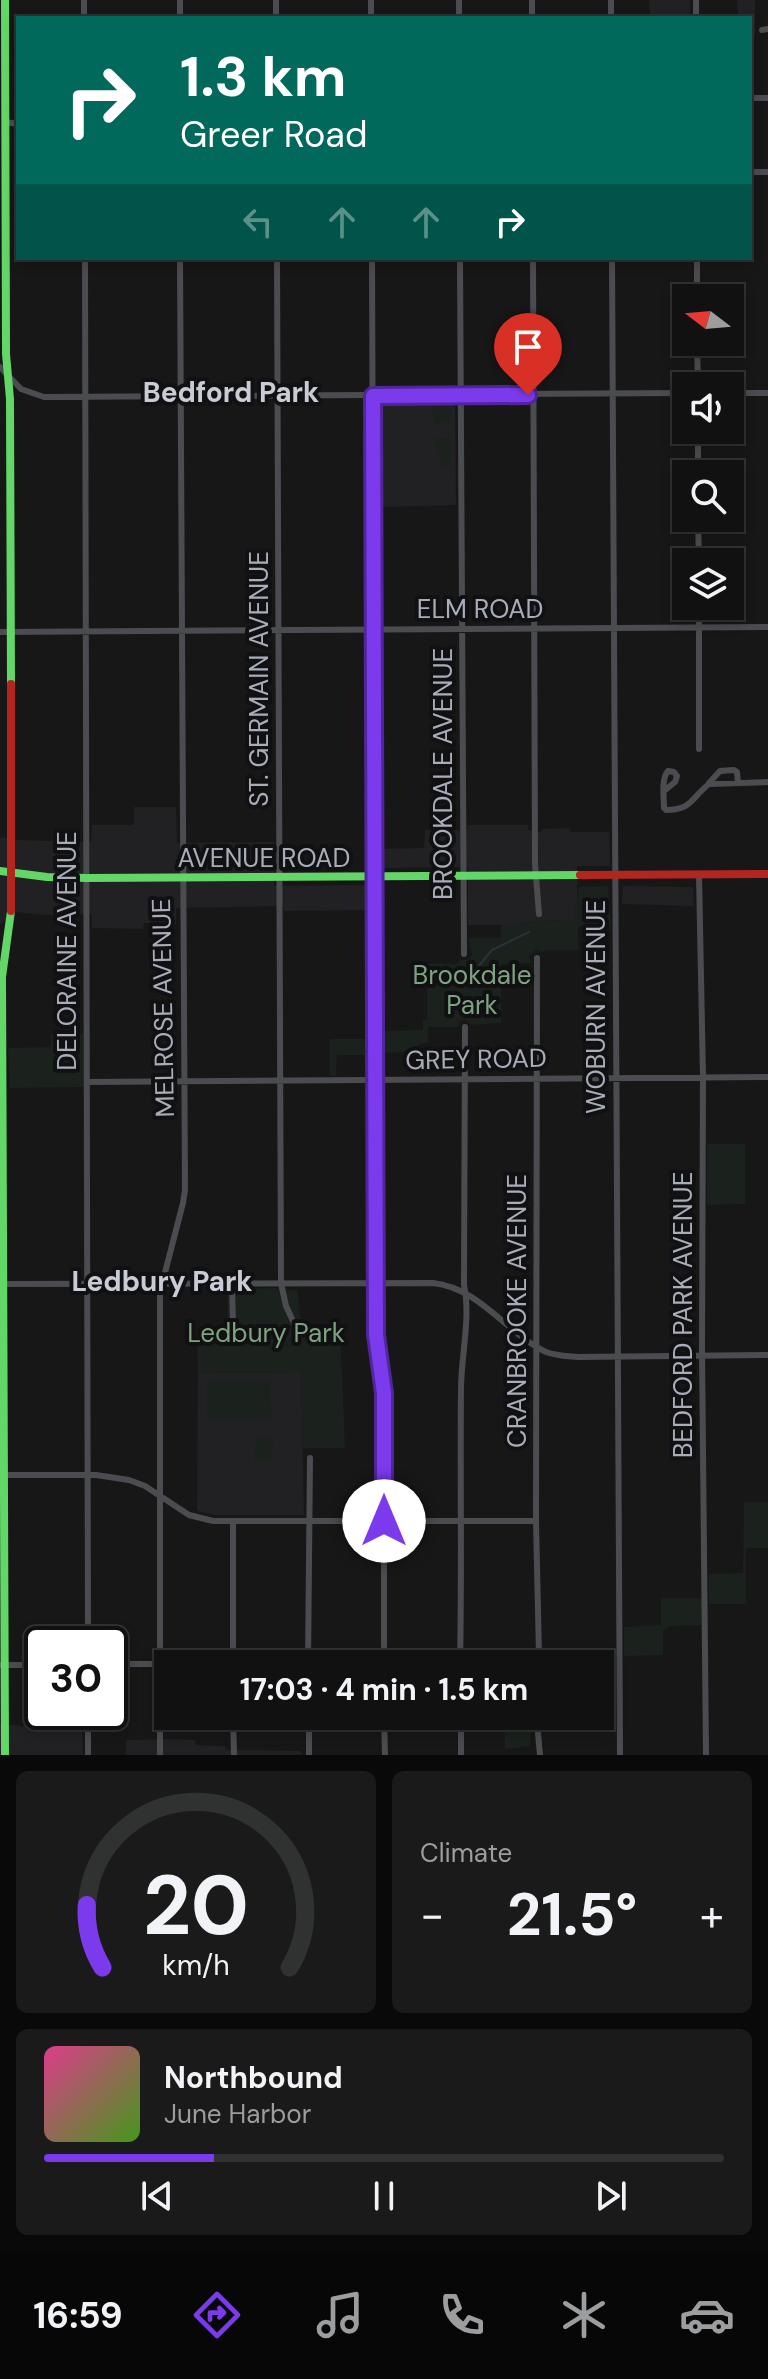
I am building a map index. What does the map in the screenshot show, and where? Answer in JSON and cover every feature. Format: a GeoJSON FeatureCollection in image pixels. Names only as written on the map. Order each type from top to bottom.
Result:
{"type":"FeatureCollection","features":[{"type":"Feature","properties":{"kind":"street"},"geometry":{"type":"LineString","coordinates":[[5,0],[3,280],[8,376],[11,632],[10,929],[3,963],[1,1001],[2,1665],[5,1755]]}},
{"type":"Feature","properties":{"kind":"street","name":"DELORAINE AVENUE"},"geometry":{"type":"LineString","coordinates":[[85,260],[88,1626]]}},
{"type":"Feature","properties":{"kind":"street","name":"MELROSE AVENUE"},"geometry":{"type":"LineString","coordinates":[[159,1650],[162,1284],[183,1203],[180,260]]}},
{"type":"Feature","properties":{"kind":"street","name":"ST. GERMAIN AVENUE"},"geometry":{"type":"LineString","coordinates":[[277,260],[281,1283],[286,1306],[300,1336]]}},
{"type":"Feature","properties":{"kind":"street"},"geometry":{"type":"LineString","coordinates":[[372,260],[376,1335],[384,1393],[384,1650]]}},
{"type":"Feature","properties":{"kind":"street","name":"BROOKDALE AVENUE"},"geometry":{"type":"LineString","coordinates":[[460,260],[464,954]]}},
{"type":"Feature","properties":{"kind":"street"},"geometry":{"type":"LineString","coordinates":[[533,260],[536,876],[539,914]]}},
{"type":"Feature","properties":{"kind":"street","name":"WOBURN AVENUE"},"geometry":{"type":"LineString","coordinates":[[612,260],[620,1755]]}},
{"type":"Feature","properties":{"kind":"street"},"geometry":{"type":"LineString","coordinates":[[697,260],[697,284]]}},
{"type":"Feature","properties":{"kind":"street"},"geometry":{"type":"LineString","coordinates":[[0,367],[21,389],[37,396],[672,393]]}},
{"type":"Feature","properties":{"kind":"street"},"geometry":{"type":"LineString","coordinates":[[744,393],[768,393]]}},
{"type":"Feature","properties":{"kind":"street"},"geometry":{"type":"LineString","coordinates":[[699,620],[699,749]]}},
{"type":"Feature","properties":{"kind":"street","name":"ELM ROAD"},"geometry":{"type":"LineString","coordinates":[[0,632],[768,627]]}},
{"type":"Feature","properties":{"kind":"street"},"geometry":{"type":"LineString","coordinates":[[664,793],[664,809],[679,810],[717,773],[737,771],[738,783]]}},
{"type":"Feature","properties":{"kind":"street"},"geometry":{"type":"LineString","coordinates":[[706,785],[768,782]]}},
{"type":"Feature","properties":{"kind":"street","name":"AVENUE ROAD"},"geometry":{"type":"LineString","coordinates":[[0,871],[87,878],[768,874]]}},
{"type":"Feature","properties":{"kind":"street","name":"BEDFORD PARK AVENUE"},"geometry":{"type":"LineString","coordinates":[[699,875],[706,1755]]}},
{"type":"Feature","properties":{"kind":"street","name":"CRANBROOKE AVENUE"},"geometry":{"type":"LineString","coordinates":[[537,958],[536,1521],[539,1650]]}},
{"type":"Feature","properties":{"kind":"street"},"geometry":{"type":"LineString","coordinates":[[460,1650],[461,1386],[466,1306],[465,1027]]}},
{"type":"Feature","properties":{"kind":"street","name":"GREY ROAD"},"geometry":{"type":"LineString","coordinates":[[88,1082],[768,1077]]}},
{"type":"Feature","properties":{"kind":"street"},"geometry":{"type":"LineString","coordinates":[[2,1284],[433,1283],[465,1293],[537,1346],[557,1355],[768,1355]]}},
{"type":"Feature","properties":{"kind":"street"},"geometry":{"type":"LineString","coordinates":[[232,1284],[233,1324]]}},
{"type":"Feature","properties":{"kind":"street"},"geometry":{"type":"LineString","coordinates":[[308,1650],[310,1458]]}},
{"type":"Feature","properties":{"kind":"street"},"geometry":{"type":"LineString","coordinates":[[2,1475],[129,1480],[145,1486],[189,1515],[233,1522],[536,1521]]}},
{"type":"Feature","properties":{"kind":"street"},"geometry":{"type":"LineString","coordinates":[[233,1522],[233,1650]]}},
{"type":"Feature","properties":{"kind":"street"},"geometry":{"type":"LineString","coordinates":[[128,1664],[154,1664]]}},
{"type":"Feature","properties":{"kind":"street"},"geometry":{"type":"LineString","coordinates":[[2,1665],[24,1665]]}},
{"type":"Feature","properties":{"kind":"street"},"geometry":{"type":"LineString","coordinates":[[88,1730],[88,1755]]}},
{"type":"Feature","properties":{"kind":"street","name":"MELROSE AVENUE"},"geometry":{"type":"LineString","coordinates":[[160,1730],[160,1755]]}},
{"type":"Feature","properties":{"kind":"street"},"geometry":{"type":"LineString","coordinates":[[233,1730],[234,1755]]}},
{"type":"Feature","properties":{"kind":"street"},"geometry":{"type":"LineString","coordinates":[[309,1730],[309,1755]]}},
{"type":"Feature","properties":{"kind":"street"},"geometry":{"type":"LineString","coordinates":[[384,1730],[385,1755]]}},
{"type":"Feature","properties":{"kind":"street"},"geometry":{"type":"LineString","coordinates":[[461,1730],[461,1755]]}},
{"type":"Feature","properties":{"kind":"street"},"geometry":{"type":"LineString","coordinates":[[538,1733],[540,1755]]}},
{"type":"Feature","properties":{"kind":"shaded area"},"geometry":{"type":"Polygon","coordinates":[[[649,0],[690,0],[690,16],[650,16],[649,0]]]}},
{"type":"Feature","properties":{"kind":"shaded area"},"geometry":{"type":"Polygon","coordinates":[[[737,0],[755,0],[755,36],[752,36],[752,16],[738,16],[737,0]]]}},
{"type":"Feature","properties":{"kind":"shaded area"},"geometry":{"type":"Polygon","coordinates":[[[385,400],[449,400],[455,403],[456,505],[379,507],[379,405],[385,400]]]}},
{"type":"Feature","properties":{"kind":"shaded area"},"geometry":{"type":"Polygon","coordinates":[[[134,807],[176,807],[177,843],[274,842],[274,886],[367,885],[370,910],[284,911],[283,906],[176,908],[176,924],[144,923],[143,929],[92,928],[92,914],[46,915],[6,911],[6,919],[0,925],[0,837],[91,842],[92,825],[134,825],[134,807]]]}},
{"type":"Feature","properties":{"kind":"shaded area"},"geometry":{"type":"Polygon","coordinates":[[[468,825],[528,825],[528,830],[541,832],[543,829],[570,828],[571,832],[609,832],[610,866],[577,866],[577,902],[573,902],[573,921],[541,920],[516,925],[468,925],[468,867],[381,868],[380,849],[424,848],[425,830],[467,830],[468,825]]]}},
{"type":"Feature","properties":{"kind":"shaded area"},"geometry":{"type":"Polygon","coordinates":[[[623,886],[693,887],[694,906],[622,904],[623,886]]]}},
{"type":"Feature","properties":{"kind":"shaded area"},"geometry":{"type":"Polygon","coordinates":[[[301,1372],[304,1515],[215,1515],[197,1511],[198,1373],[301,1372]]]}},
{"type":"Feature","properties":{"kind":"shaded area"},"geometry":{"type":"Polygon","coordinates":[[[0,1724],[24,1726],[24,1730],[82,1731],[83,1755],[0,1755],[0,1724]]]}},
{"type":"Feature","properties":{"kind":"shaded area"},"geometry":{"type":"Polygon","coordinates":[[[126,1740],[195,1740],[195,1745],[225,1746],[226,1750],[301,1751],[301,1755],[126,1755],[126,1740]]]}},
{"type":"Feature","properties":{"kind":"green space"},"geometry":{"type":"Polygon","coordinates":[[[433,407],[451,408],[451,422],[434,423],[433,407]]]}},
{"type":"Feature","properties":{"kind":"green space"},"geometry":{"type":"Polygon","coordinates":[[[436,438],[451,438],[450,467],[440,467],[440,453],[434,444],[436,438]]]}},
{"type":"Feature","properties":{"kind":"green space","name":"Brookdale Park"},"geometry":{"type":"Polygon","coordinates":[[[608,886],[611,926],[578,926],[578,950],[536,950],[529,956],[531,963],[501,964],[501,1023],[472,1025],[464,1019],[458,1027],[428,1027],[428,1042],[418,1045],[417,1052],[381,1053],[381,1031],[423,1030],[423,1020],[427,1020],[427,964],[458,964],[460,960],[469,960],[472,954],[468,938],[500,938],[501,925],[541,920],[573,921],[573,902],[577,902],[578,887],[608,886]]]}},
{"type":"Feature","properties":{"kind":"green space"},"geometry":{"type":"Polygon","coordinates":[[[51,1034],[83,1034],[84,1087],[10,1088],[8,1048],[51,1047],[51,1034]]]}},
{"type":"Feature","properties":{"kind":"green space","name":"Brookdale Park"},"geometry":{"type":"Polygon","coordinates":[[[330,1039],[373,1039],[373,1055],[337,1055],[336,1076],[330,1076],[330,1039]]]}},
{"type":"Feature","properties":{"kind":"green space"},"geometry":{"type":"Polygon","coordinates":[[[707,1144],[745,1144],[745,1204],[707,1205],[707,1144]]]}},
{"type":"Feature","properties":{"kind":"green space","name":"Ledbury Park"},"geometry":{"type":"Polygon","coordinates":[[[278,1288],[298,1291],[299,1313],[304,1327],[340,1324],[345,1448],[303,1448],[301,1372],[198,1373],[197,1334],[228,1333],[227,1289],[278,1288]]]}},
{"type":"Feature","properties":{"kind":"green space"},"geometry":{"type":"Polygon","coordinates":[[[207,1380],[270,1380],[271,1419],[207,1420],[207,1380]]]}},
{"type":"Feature","properties":{"kind":"green space"},"geometry":{"type":"Polygon","coordinates":[[[256,1437],[273,1437],[272,1461],[255,1461],[256,1437]]]}},
{"type":"Feature","properties":{"kind":"green space"},"geometry":{"type":"Polygon","coordinates":[[[744,1502],[768,1502],[768,1548],[746,1548],[746,1604],[709,1604],[709,1574],[743,1573],[744,1502]]]}},
{"type":"Feature","properties":{"kind":"green space"},"geometry":{"type":"Polygon","coordinates":[[[661,1598],[702,1598],[702,1625],[670,1626],[663,1631],[663,1655],[624,1656],[624,1627],[661,1625],[661,1598]]]}},
{"type":"Feature","properties":{"kind":"green space"},"geometry":{"type":"Polygon","coordinates":[[[614,1659],[615,1659],[614,1729],[614,1659]]]}},
{"type":"Feature","properties":{"kind":"green space"},"geometry":{"type":"Polygon","coordinates":[[[504,1730],[531,1730],[530,1746],[505,1749],[504,1730]]]}},
{"type":"Feature","properties":{"kind":"waterway"},"geometry":{"type":"LineString","coordinates":[[472,974],[492,950],[529,932]]}},
{"type":"Feature","properties":{"kind":"traffic: fast"},"geometry":{"type":"LineString","coordinates":[[5,0],[11,684]]}},
{"type":"Feature","properties":{"kind":"traffic: fast"},"geometry":{"type":"LineString","coordinates":[[0,871],[87,878],[580,875]]}},
{"type":"Feature","properties":{"kind":"traffic: fast"},"geometry":{"type":"LineString","coordinates":[[5,1755],[2,977],[11,911]]}},
{"type":"Feature","properties":{"kind":"traffic: jam"},"geometry":{"type":"LineString","coordinates":[[11,684],[11,911]]}},
{"type":"Feature","properties":{"kind":"traffic: jam"},"geometry":{"type":"LineString","coordinates":[[580,875],[768,874]]}},
{"type":"Feature","properties":{"kind":"district","name":"Bedford Park"},"geometry":{"type":"Point","coordinates":[231,392]}},
{"type":"Feature","properties":{"kind":"district","name":"Ledbury Park"},"geometry":{"type":"Point","coordinates":[162,1281]}},
{"type":"Feature","properties":{"kind":"route"},"geometry":{"type":"LineString","coordinates":[[384,1521],[384,1393],[376,1335],[373,396],[528,395]]}}]}
